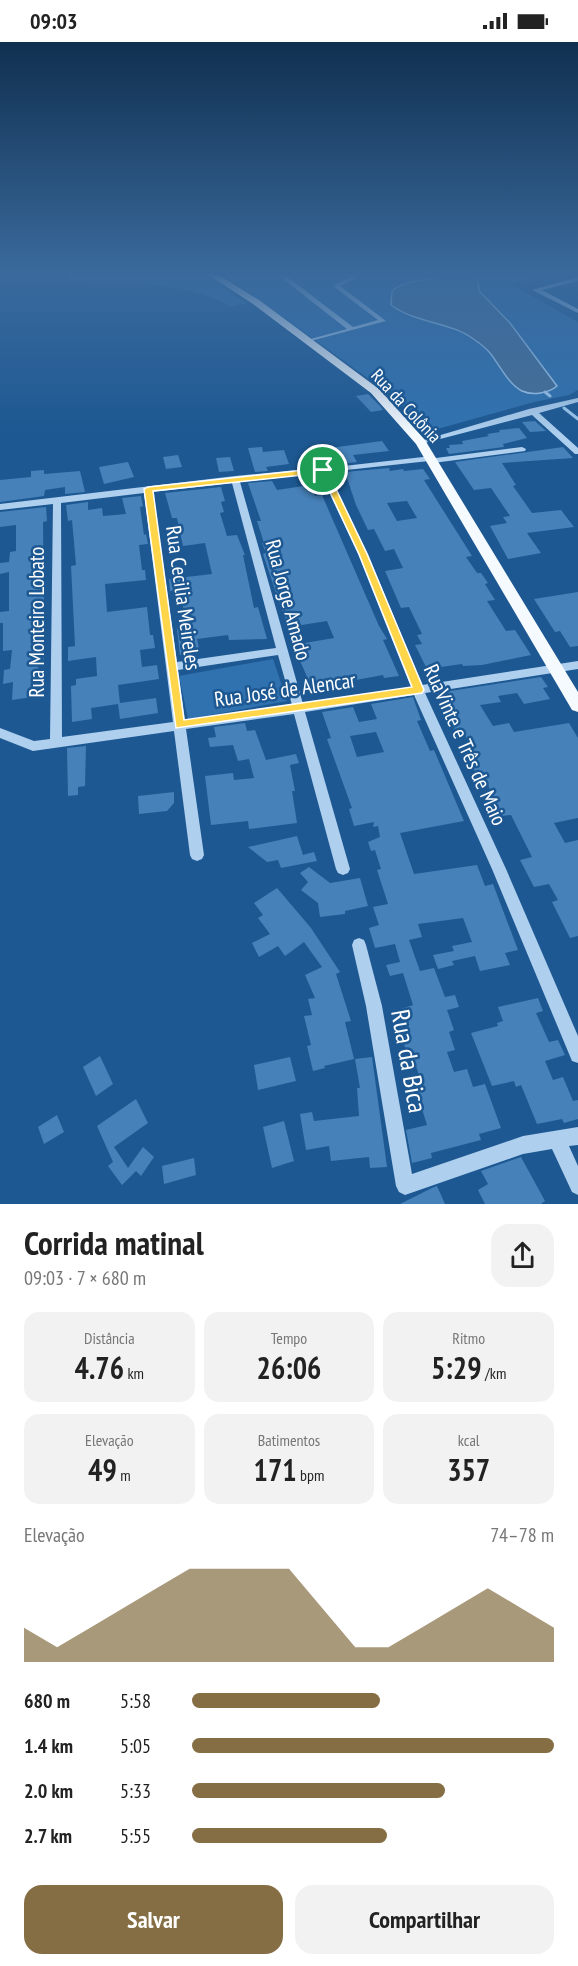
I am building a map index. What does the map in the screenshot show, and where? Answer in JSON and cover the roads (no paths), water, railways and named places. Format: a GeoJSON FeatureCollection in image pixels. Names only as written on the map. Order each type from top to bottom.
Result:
{"type":"FeatureCollection","features":[{"type":"Feature","properties":{"kind":"main road","name":"Rua da Colônia"},"geometry":{"type":"LineString","coordinates":[[288,326],[375,391],[421,442],[578,706]]}},
{"type":"Feature","properties":{"kind":"street"},"geometry":{"type":"LineString","coordinates":[[334,326],[334,333]]}},
{"type":"Feature","properties":{"kind":"street"},"geometry":{"type":"LineString","coordinates":[[348,326],[352,329]]}},
{"type":"Feature","properties":{"kind":"street"},"geometry":{"type":"LineString","coordinates":[[309,341],[363,326]]}},
{"type":"Feature","properties":{"kind":"street"},"geometry":{"type":"LineString","coordinates":[[421,442],[578,400]]}},
{"type":"Feature","properties":{"kind":"street"},"geometry":{"type":"LineString","coordinates":[[532,411],[578,452]]}},
{"type":"Feature","properties":{"kind":"street"},"geometry":{"type":"LineString","coordinates":[[0,507],[235,479],[522,449]]}},
{"type":"Feature","properties":{"kind":"street","name":"RuaVinte e Três de Maio"},"geometry":{"type":"LineString","coordinates":[[314,451],[363,554],[418,690],[494,858],[578,1055]]}},
{"type":"Feature","properties":{"kind":"street","name":"Rua Jorge Amado"},"geometry":{"type":"LineString","coordinates":[[235,479],[343,869]]}},
{"type":"Feature","properties":{"kind":"street","name":"Rua Cecilia Meireles"},"geometry":{"type":"LineString","coordinates":[[148,489],[197,855]]}},
{"type":"Feature","properties":{"kind":"street","name":"Rua Monteiro Lobato"},"geometry":{"type":"LineString","coordinates":[[56,743],[57,500]]}},
{"type":"Feature","properties":{"kind":"street"},"geometry":{"type":"LineString","coordinates":[[173,668],[282,651]]}},
{"type":"Feature","properties":{"kind":"street","name":"Rua José de Alencar"},"geometry":{"type":"LineString","coordinates":[[0,733],[33,746],[298,709],[578,664]]}},
{"type":"Feature","properties":{"kind":"street","name":"Rua da Bica"},"geometry":{"type":"LineString","coordinates":[[359,945],[374,1006],[405,1186],[523,1145],[557,1140]]}},
{"type":"Feature","properties":{"kind":"street"},"geometry":{"type":"LineString","coordinates":[[578,1136],[557,1140],[578,1186]]}},
{"type":"Feature","properties":{"kind":"waterway"},"geometry":{"type":"LineString","coordinates":[[545,392],[550,396]]}},
{"type":"Feature","properties":{"kind":"waterway"},"geometry":{"type":"LineString","coordinates":[[564,408],[578,419]]}}]}
